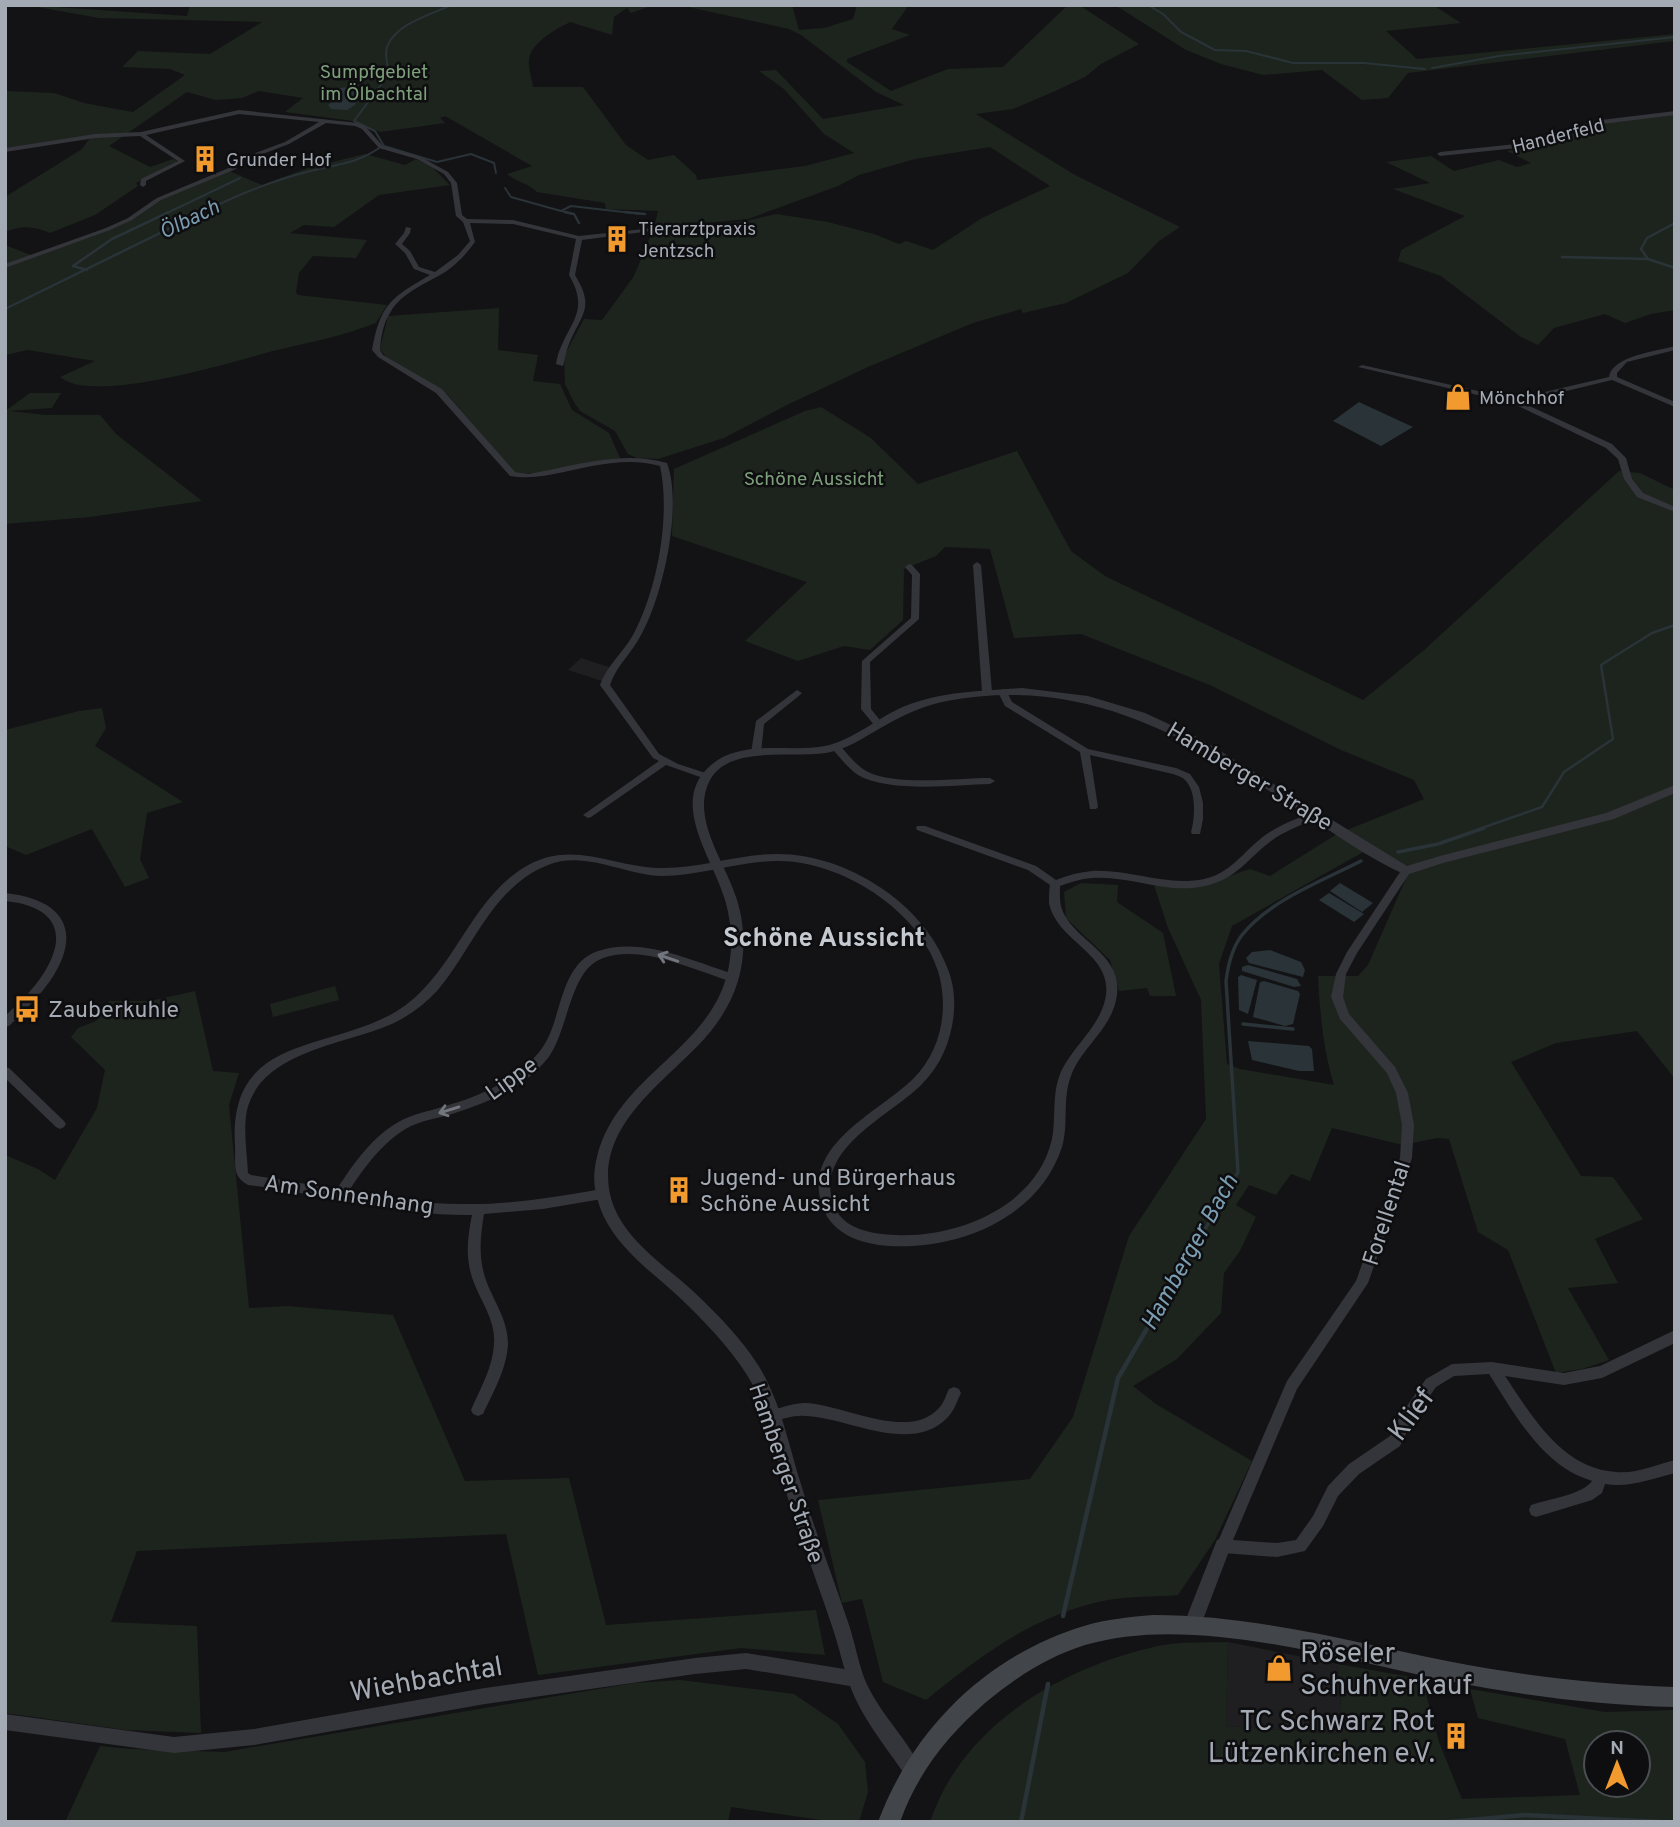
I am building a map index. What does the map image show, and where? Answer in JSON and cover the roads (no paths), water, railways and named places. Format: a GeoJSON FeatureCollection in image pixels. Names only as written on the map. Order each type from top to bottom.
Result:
{"type":"FeatureCollection","features":[{"type":"Feature","properties":{"kind":"main road"},"geometry":{"type":"LineString","coordinates":[[889,1822],[912,1768],[946,1725],[987,1686],[1039,1651],[1078,1636],[1112,1629],[1193,1624],[1263,1633],[1554,1690],[1626,1697],[1675,1697]]}},
{"type":"Feature","properties":{"kind":"street"},"geometry":{"type":"LineString","coordinates":[[5,150],[95,136],[141,134],[244,111],[326,120],[360,125],[381,147],[423,159],[446,173],[454,183],[458,216],[466,221],[513,222],[579,238],[652,229]]}},
{"type":"Feature","properties":{"kind":"street","name":"Handerfeld"},"geometry":{"type":"LineString","coordinates":[[1440,154],[1517,146],[1593,123],[1675,113]]}},
{"type":"Feature","properties":{"kind":"street"},"geometry":{"type":"LineString","coordinates":[[5,266],[119,224],[152,202],[234,168],[236,162],[287,143],[326,120]]}},
{"type":"Feature","properties":{"kind":"street"},"geometry":{"type":"LineString","coordinates":[[141,134],[182,161],[143,180],[144,185]]}},
{"type":"Feature","properties":{"kind":"street"},"geometry":{"type":"LineString","coordinates":[[466,221],[473,241],[454,263],[411,287],[391,304],[382,324],[376,350],[389,362],[439,391],[508,470],[517,476],[617,462],[649,461],[665,467],[668,501],[655,587],[637,635],[605,685],[656,756],[706,776]]}},
{"type":"Feature","properties":{"kind":"street"},"geometry":{"type":"LineString","coordinates":[[408,228],[398,244],[408,252],[416,268],[436,275]]}},
{"type":"Feature","properties":{"kind":"street"},"geometry":{"type":"LineString","coordinates":[[560,364],[565,342],[582,316],[581,286],[572,275],[579,238]]}},
{"type":"Feature","properties":{"kind":"street"},"geometry":{"type":"LineString","coordinates":[[1613,378],[1613,372],[1625,361],[1675,348]]}},
{"type":"Feature","properties":{"kind":"street"},"geometry":{"type":"LineString","coordinates":[[1362,367],[1514,401],[1609,446],[1622,458],[1628,479],[1640,495],[1675,510]]}},
{"type":"Feature","properties":{"kind":"street"},"geometry":{"type":"LineString","coordinates":[[1514,401],[1613,378],[1675,405]]}},
{"type":"Feature","properties":{"kind":"street"},"geometry":{"type":"LineString","coordinates":[[977,565],[987,692]]}},
{"type":"Feature","properties":{"kind":"street"},"geometry":{"type":"LineString","coordinates":[[878,724],[866,709],[866,661],[915,619],[916,574],[909,567]]}},
{"type":"Feature","properties":{"kind":"street","name":"Hamberger Straße"},"geometry":{"type":"LineString","coordinates":[[912,1768],[873,1712],[856,1679],[773,1416],[753,1372],[727,1336],[625,1238],[611,1217],[602,1194],[602,1160],[614,1126],[647,1085],[715,1015],[733,978],[736,952],[734,909],[703,829],[698,802],[700,787],[706,776],[716,766],[731,758],[756,753],[808,753],[836,747],[915,705],[987,692],[1034,691],[1082,698],[1160,722],[1225,756],[1406,871]]}},
{"type":"Feature","properties":{"kind":"street","name":"Hamberger Straße"},"geometry":{"type":"LineString","coordinates":[[1003,692],[1008,704],[1085,751],[1177,771],[1187,776],[1193,784],[1196,797],[1199,823],[1196,832]]}},
{"type":"Feature","properties":{"kind":"street"},"geometry":{"type":"LineString","coordinates":[[756,753],[759,723],[797,693]]}},
{"type":"Feature","properties":{"kind":"street"},"geometry":{"type":"LineString","coordinates":[[836,747],[852,766],[868,776],[889,781],[990,781]]}},
{"type":"Feature","properties":{"kind":"street"},"geometry":{"type":"LineString","coordinates":[[1085,751],[1093,807]]}},
{"type":"Feature","properties":{"kind":"street"},"geometry":{"type":"LineString","coordinates":[[588,815],[666,761]]}},
{"type":"Feature","properties":{"kind":"street"},"geometry":{"type":"LineString","coordinates":[[1406,871],[1610,816],[1674,789]]}},
{"type":"Feature","properties":{"kind":"street"},"geometry":{"type":"LineString","coordinates":[[719,865],[772,857],[819,862],[843,872],[891,901],[919,928],[936,950],[947,980],[949,1010],[942,1043],[930,1067],[833,1154],[826,1175],[825,1196],[836,1220],[853,1232],[891,1241],[928,1238],[986,1222],[1025,1198],[1041,1182],[1059,1134],[1063,1079],[1074,1058],[1104,1016],[1111,998],[1112,985],[1102,961],[1057,916],[1051,899],[1055,884],[1071,876],[1088,873],[1108,873],[1177,884],[1217,879],[1241,865],[1260,845],[1280,830],[1317,815]]}},
{"type":"Feature","properties":{"kind":"street"},"geometry":{"type":"LineString","coordinates":[[921,828],[1032,868],[1055,884]]}},
{"type":"Feature","properties":{"kind":"street","name":"Am Sonnenhang"},"geometry":{"type":"LineString","coordinates":[[602,1194],[479,1208],[407,1205],[248,1180],[242,1175],[241,1111],[246,1094],[259,1073],[284,1056],[377,1027],[409,1010],[439,981],[511,882],[545,862],[562,857],[581,857],[662,872],[719,865]]}},
{"type":"Feature","properties":{"kind":"street","name":"Forellental"},"geometry":{"type":"LineString","coordinates":[[1193,1624],[1223,1546],[1292,1385],[1362,1283],[1406,1158],[1408,1125],[1402,1093],[1391,1070],[1344,1016],[1338,997],[1338,985],[1352,953],[1406,871]]}},
{"type":"Feature","properties":{"kind":"street"},"geometry":{"type":"LineString","coordinates":[[5,897],[26,898],[48,907],[58,919],[62,937],[55,963],[42,983],[5,1023]]}},
{"type":"Feature","properties":{"kind":"street","name":"Lippe"},"geometry":{"type":"LineString","coordinates":[[340,1194],[363,1160],[383,1139],[406,1123],[479,1101],[501,1091],[526,1073],[550,1046],[579,968],[592,958],[614,950],[646,951],[706,972],[733,978]]}},
{"type":"Feature","properties":{"kind":"street"},"geometry":{"type":"LineString","coordinates":[[5,1072],[60,1124]]}},
{"type":"Feature","properties":{"kind":"street"},"geometry":{"type":"LineString","coordinates":[[478,1410],[494,1373],[501,1341],[500,1328],[477,1275],[474,1259],[472,1244],[479,1208]]}},
{"type":"Feature","properties":{"kind":"street","name":"Klief"},"geometry":{"type":"LineString","coordinates":[[1223,1546],[1277,1550],[1300,1546],[1318,1521],[1333,1491],[1354,1469],[1395,1441],[1407,1416],[1431,1383],[1452,1370],[1492,1368],[1564,1379],[1602,1372],[1675,1336]]}},
{"type":"Feature","properties":{"kind":"street"},"geometry":{"type":"LineString","coordinates":[[1492,1368],[1540,1438],[1569,1461],[1600,1477],[1628,1478],[1675,1466]]}},
{"type":"Feature","properties":{"kind":"street"},"geometry":{"type":"LineString","coordinates":[[773,1416],[810,1410],[861,1423],[910,1427],[942,1417],[954,1393]]}},
{"type":"Feature","properties":{"kind":"street"},"geometry":{"type":"LineString","coordinates":[[1536,1510],[1587,1495],[1597,1488],[1600,1477]]}},
{"type":"Feature","properties":{"kind":"street","name":"Wiehbachtal"},"geometry":{"type":"LineString","coordinates":[[5,1722],[174,1745],[254,1737],[485,1696],[746,1661],[856,1679]]}},
{"type":"Feature","properties":{"kind":"waterway","name":"Ölbach"},"geometry":{"type":"LineString","coordinates":[[451,5],[406,26],[392,39],[386,53],[389,74],[354,121],[375,131],[384,146],[437,162],[471,154],[494,163],[496,173]]}},
{"type":"Feature","properties":{"kind":"waterway"},"geometry":{"type":"LineString","coordinates":[[1148,5],[1163,14],[1181,32],[1215,50],[1246,51],[1293,63],[1364,63],[1425,69]]}},
{"type":"Feature","properties":{"kind":"waterway"},"geometry":{"type":"LineString","coordinates":[[1432,68],[1499,56],[1675,37]]}},
{"type":"Feature","properties":{"kind":"waterway","name":"Ölbach"},"geometry":{"type":"LineString","coordinates":[[199,214],[266,185],[353,161],[379,148]]}},
{"type":"Feature","properties":{"kind":"waterway"},"geometry":{"type":"LineString","coordinates":[[165,214],[240,178]]}},
{"type":"Feature","properties":{"kind":"waterway"},"geometry":{"type":"LineString","coordinates":[[505,188],[511,197],[561,211],[571,206],[641,214]]}},
{"type":"Feature","properties":{"kind":"waterway"},"geometry":{"type":"LineString","coordinates":[[562,211],[566,212]]}},
{"type":"Feature","properties":{"kind":"waterway"},"geometry":{"type":"LineString","coordinates":[[85,270],[73,266],[112,239],[169,212]]}},
{"type":"Feature","properties":{"kind":"waterway","name":"Ölbach"},"geometry":{"type":"LineString","coordinates":[[85,270],[203,212]]}},
{"type":"Feature","properties":{"kind":"waterway"},"geometry":{"type":"LineString","coordinates":[[566,212],[574,214],[579,223]]}},
{"type":"Feature","properties":{"kind":"waterway"},"geometry":{"type":"LineString","coordinates":[[566,212],[572,214]]}},
{"type":"Feature","properties":{"kind":"waterway"},"geometry":{"type":"LineString","coordinates":[[625,212],[645,214]]}},
{"type":"Feature","properties":{"kind":"waterway"},"geometry":{"type":"LineString","coordinates":[[1648,259],[1641,249],[1647,238],[1675,223]]}},
{"type":"Feature","properties":{"kind":"waterway"},"geometry":{"type":"LineString","coordinates":[[1562,257],[1648,259]]}},
{"type":"Feature","properties":{"kind":"waterway"},"geometry":{"type":"LineString","coordinates":[[1648,259],[1675,268]]}},
{"type":"Feature","properties":{"kind":"waterway","name":"Ölbach"},"geometry":{"type":"LineString","coordinates":[[5,309],[85,270]]}},
{"type":"Feature","properties":{"kind":"waterway"},"geometry":{"type":"LineString","coordinates":[[1479,829],[1542,807],[1564,772],[1613,739],[1601,665],[1652,633],[1675,625]]}},
{"type":"Feature","properties":{"kind":"waterway"},"geometry":{"type":"LineString","coordinates":[[1398,852],[1438,844],[1484,828]]}},
{"type":"Feature","properties":{"kind":"waterway","name":"Hamberger Bach"},"geometry":{"type":"LineString","coordinates":[[1182,1269],[1238,1172],[1226,981],[1233,951],[1242,935],[1267,911],[1297,892],[1361,861]]}},
{"type":"Feature","properties":{"kind":"waterway"},"geometry":{"type":"LineString","coordinates":[[1243,1024],[1293,1029]]}},
{"type":"Feature","properties":{"kind":"waterway","name":"Hamberger Bach"},"geometry":{"type":"LineString","coordinates":[[1063,1616],[1118,1378],[1183,1267]]}},
{"type":"Feature","properties":{"kind":"waterway","name":"Hamberger Bach"},"geometry":{"type":"LineString","coordinates":[[1021,1822],[1048,1684]]}},
{"type":"Feature","properties":{"kind":"waterway"},"geometry":{"type":"LineString","coordinates":[[1449,1822],[1525,1815],[1660,1822]]}},
{"type":"Feature","properties":{"kind":"place","name":"Grunder Hof"},"geometry":{"type":"Point","coordinates":[205,159]}},
{"type":"Feature","properties":{"kind":"place","name":"Tierarztpraxis Jentzsch"},"geometry":{"type":"Point","coordinates":[617,239]}},
{"type":"Feature","properties":{"kind":"place","name":"Mönchhof"},"geometry":{"type":"Point","coordinates":[1458,397]}},
{"type":"Feature","properties":{"kind":"place","name":"Zauberkuhle"},"geometry":{"type":"Point","coordinates":[27,1009]}},
{"type":"Feature","properties":{"kind":"place","name":"Jugend- und Bürgerhaus Schöne Aussicht"},"geometry":{"type":"Point","coordinates":[679,1190]}},
{"type":"Feature","properties":{"kind":"place","name":"Röseler Schuhverkauf"},"geometry":{"type":"Point","coordinates":[1279,1668]}},
{"type":"Feature","properties":{"kind":"place","name":"TC Schwarz Rot Lützenkirchen e.V."},"geometry":{"type":"Point","coordinates":[1456,1736]}},
{"type":"Feature","properties":{"kind":"district","name":"Schöne Aussicht"},"geometry":{"type":"Point","coordinates":[824,937]}},
{"type":"Feature","properties":{"kind":"park label","name":"Sumpfgebiet im Ölbachtal"},"geometry":{"type":"Point","coordinates":[374,82]}}]}
